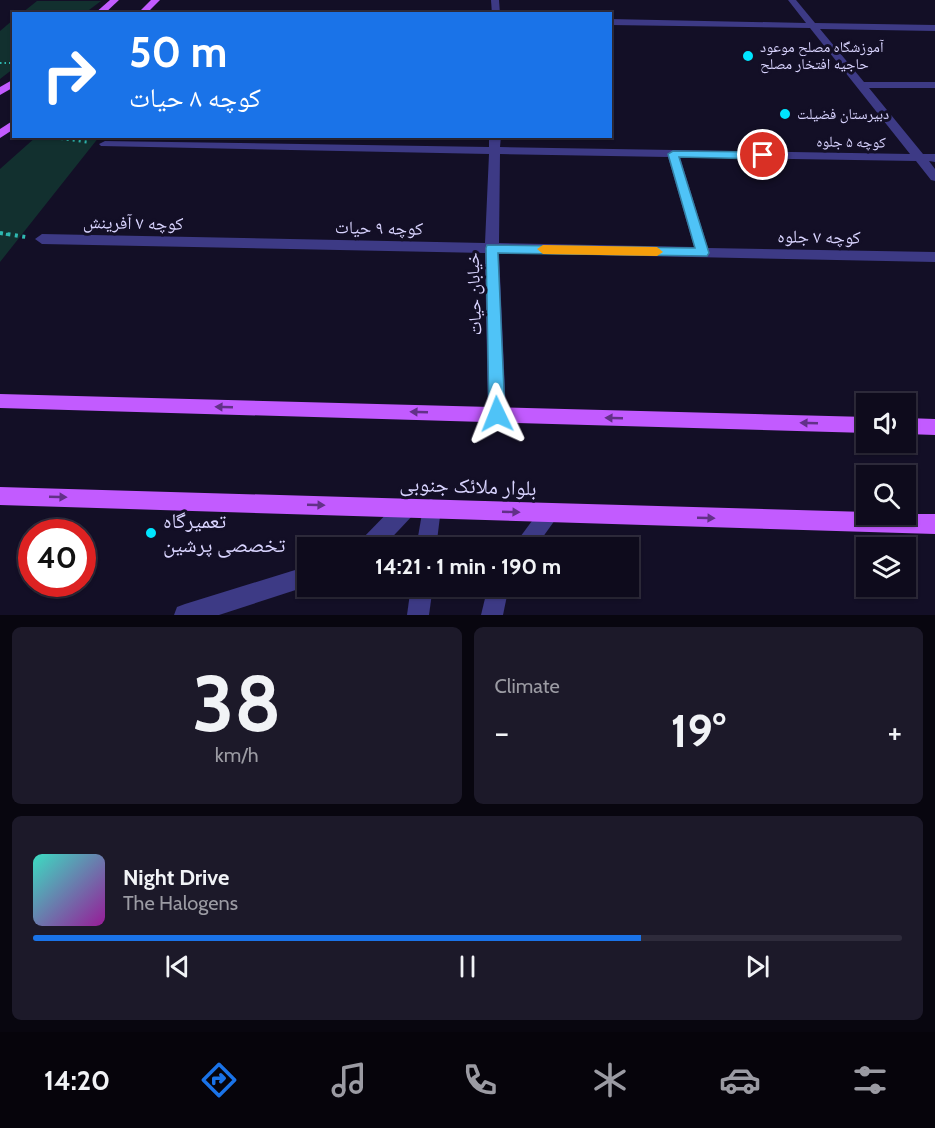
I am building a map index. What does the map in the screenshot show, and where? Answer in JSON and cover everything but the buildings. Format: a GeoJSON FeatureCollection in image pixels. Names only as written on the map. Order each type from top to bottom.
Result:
{"type":"FeatureCollection","features":[{"type":"Feature","properties":{"kind":"main road"},"geometry":{"type":"LineString","coordinates":[[100,12],[115,0]]}},
{"type":"Feature","properties":{"kind":"main road"},"geometry":{"type":"LineString","coordinates":[[143,12],[156,0]]}},
{"type":"Feature","properties":{"kind":"main road"},"geometry":{"type":"LineString","coordinates":[[0,135],[12,125]]}},
{"type":"Feature","properties":{"kind":"main road"},"geometry":{"type":"LineString","coordinates":[[0,401],[856,425]]}},
{"type":"Feature","properties":{"kind":"main road"},"geometry":{"type":"LineString","coordinates":[[916,426],[935,427]]}},
{"type":"Feature","properties":{"kind":"main road","name":"بلوار ملائک جنوبی"},"geometry":{"type":"LineString","coordinates":[[0,496],[935,525]]}},
{"type":"Feature","properties":{"kind":"street"},"geometry":{"type":"LineString","coordinates":[[792,0],[935,177]]}},
{"type":"Feature","properties":{"kind":"street"},"geometry":{"type":"LineString","coordinates":[[612,22],[935,28]]}},
{"type":"Feature","properties":{"kind":"street"},"geometry":{"type":"LineString","coordinates":[[860,85],[935,85]]}},
{"type":"Feature","properties":{"kind":"street","name":"کوچه ۵ جلوه"},"geometry":{"type":"LineString","coordinates":[[105,144],[299,147],[495,144],[673,154],[935,158]]}},
{"type":"Feature","properties":{"kind":"street","name":"خیابان حیات"},"geometry":{"type":"LineString","coordinates":[[495,144],[492,248],[497,414]]}},
{"type":"Feature","properties":{"kind":"street"},"geometry":{"type":"LineString","coordinates":[[673,154],[703,253]]}},
{"type":"Feature","properties":{"kind":"street","name":"کوچه ۷ آفرینش"},"geometry":{"type":"LineString","coordinates":[[42,239],[265,244]]}},
{"type":"Feature","properties":{"kind":"street","name":"کوچه ۹ حیات"},"geometry":{"type":"LineString","coordinates":[[265,244],[703,253]]}},
{"type":"Feature","properties":{"kind":"street","name":"کوچه ۷ جلوه"},"geometry":{"type":"LineString","coordinates":[[703,253],[935,257]]}},
{"type":"Feature","properties":{"kind":"street"},"geometry":{"type":"LineString","coordinates":[[378,537],[406,508]]}},
{"type":"Feature","properties":{"kind":"street"},"geometry":{"type":"LineString","coordinates":[[427,537],[431,509]]}},
{"type":"Feature","properties":{"kind":"street"},"geometry":{"type":"LineString","coordinates":[[531,537],[550,513]]}},
{"type":"Feature","properties":{"kind":"street"},"geometry":{"type":"LineString","coordinates":[[185,615],[297,581]]}},
{"type":"Feature","properties":{"kind":"street"},"geometry":{"type":"LineString","coordinates":[[418,615],[420,597]]}},
{"type":"Feature","properties":{"kind":"street"},"geometry":{"type":"LineString","coordinates":[[492,615],[496,597]]}},
{"type":"Feature","properties":{"kind":"path"},"geometry":{"type":"LineString","coordinates":[[58,138],[105,144]]}},
{"type":"Feature","properties":{"kind":"path"},"geometry":{"type":"LineString","coordinates":[[0,233],[42,239]]}},
{"type":"Feature","properties":{"kind":"green space"},"geometry":{"type":"Polygon","coordinates":[[[37,1],[101,1],[86,12],[23,12],[37,1]]]}},
{"type":"Feature","properties":{"kind":"green space"},"geometry":{"type":"Polygon","coordinates":[[[12,21],[12,70],[0,79],[0,31],[12,21]]]}},
{"type":"Feature","properties":{"kind":"green space"},"geometry":{"type":"Polygon","coordinates":[[[35,138],[98,138],[0,262],[0,169],[35,138]]]}},
{"type":"Feature","properties":{"kind":"slow traffic"},"geometry":{"type":"LineString","coordinates":[[543,249],[657,252]]}},
{"type":"Feature","properties":{"kind":"place","name":"آموزشگاه مصلح موعود حاجیه افتخار مصلح"},"geometry":{"type":"Point","coordinates":[748,56]}},
{"type":"Feature","properties":{"kind":"place","name":"دبیرستان فضیلت"},"geometry":{"type":"Point","coordinates":[785,114]}},
{"type":"Feature","properties":{"kind":"place","name":"تعمیرگاه تخصصی پرشین"},"geometry":{"type":"Point","coordinates":[151,533]}},
{"type":"Feature","properties":{"kind":"route"},"geometry":{"type":"LineString","coordinates":[[497,414],[492,248],[703,253],[673,154],[763,155]]}}]}
